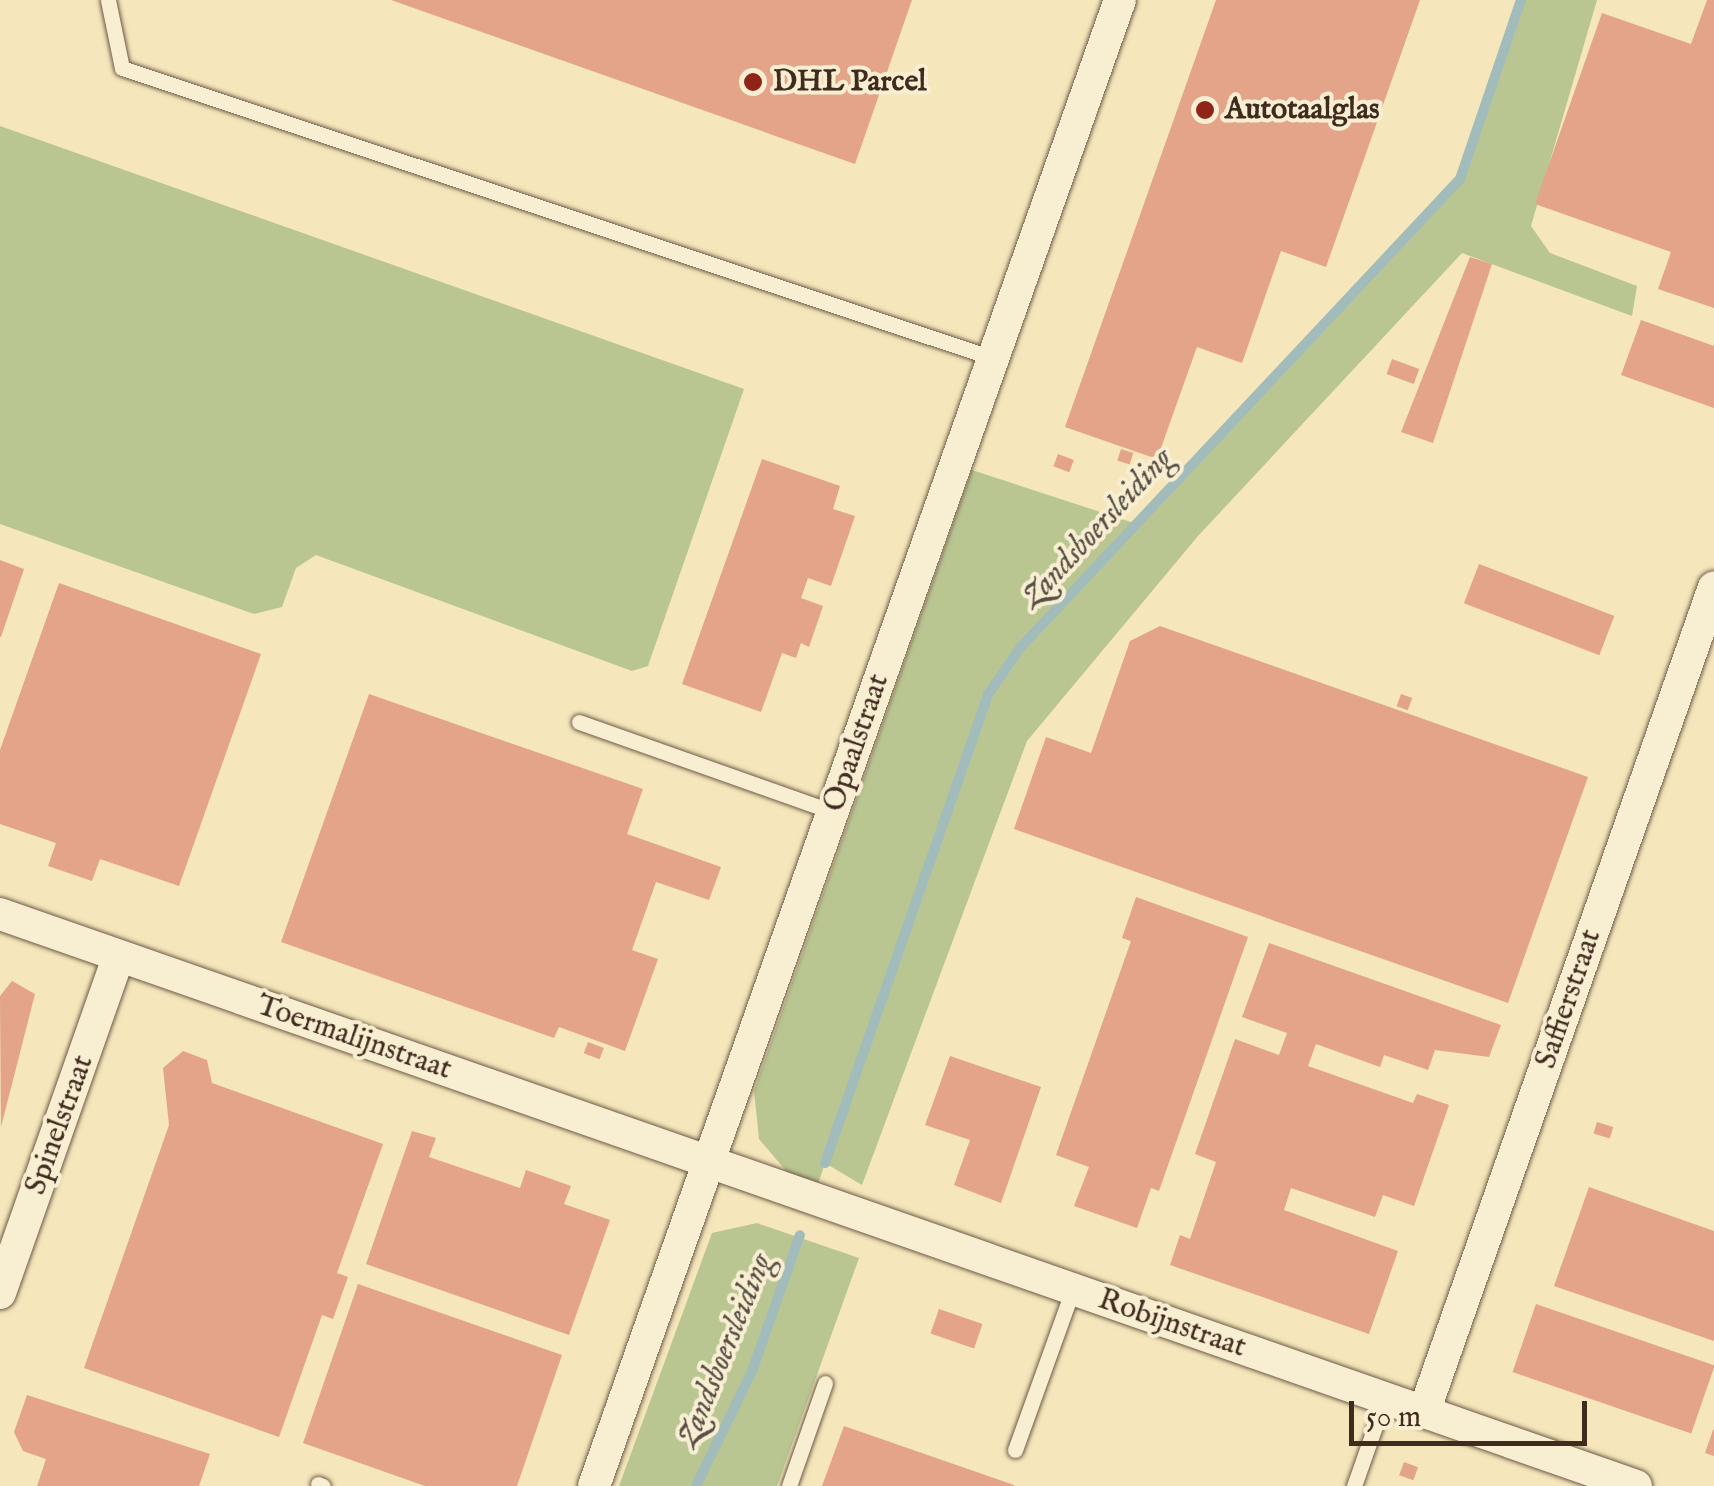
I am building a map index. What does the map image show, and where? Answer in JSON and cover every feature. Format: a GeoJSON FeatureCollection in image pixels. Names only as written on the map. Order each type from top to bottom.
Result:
{"type":"FeatureCollection","features":[{"type":"Feature","properties":{"kind":"street","name":"Opaalstraat"},"geometry":{"type":"LineString","coordinates":[[594,1486],[1120,0]]}},
{"type":"Feature","properties":{"kind":"street","name":"Saffierstraat"},"geometry":{"type":"LineString","coordinates":[[1424,1412],[1714,586]]}},
{"type":"Feature","properties":{"kind":"street","name":"Toermalijnstraat"},"geometry":{"type":"LineString","coordinates":[[0,914],[709,1162]]}},
{"type":"Feature","properties":{"kind":"street","name":"Spinelstraat"},"geometry":{"type":"LineString","coordinates":[[0,1293],[120,956]]}},
{"type":"Feature","properties":{"kind":"street","name":"Robijnstraat"},"geometry":{"type":"LineString","coordinates":[[709,1162],[1636,1486]]}},
{"type":"Feature","properties":{"kind":"lane"},"geometry":{"type":"LineString","coordinates":[[108,0],[122,68],[993,358]]}},
{"type":"Feature","properties":{"kind":"lane"},"geometry":{"type":"LineString","coordinates":[[579,722],[832,812]]}},
{"type":"Feature","properties":{"kind":"lane"},"geometry":{"type":"LineString","coordinates":[[1015,1450],[1073,1289]]}},
{"type":"Feature","properties":{"kind":"lane"},"geometry":{"type":"LineString","coordinates":[[788,1486],[825,1383]]}},
{"type":"Feature","properties":{"kind":"lane"},"geometry":{"type":"LineString","coordinates":[[1354,1486],[1385,1398]]}},
{"type":"Feature","properties":{"kind":"green space"},"geometry":{"type":"Polygon","coordinates":[[[1521,0],[1597,0],[1531,226],[1550,253],[1637,286],[1632,316],[1462,253],[1198,536],[1027,741],[862,1185],[825,1163],[818,1184],[787,1172],[759,1139],[754,1091],[972,470],[1137,524],[1460,179],[1521,0]]]}},
{"type":"Feature","properties":{"kind":"green space"},"geometry":{"type":"Polygon","coordinates":[[[0,126],[744,389],[648,666],[632,671],[316,555],[296,568],[282,607],[254,614],[0,524],[0,126]]]}},
{"type":"Feature","properties":{"kind":"green space"},"geometry":{"type":"Polygon","coordinates":[[[757,1223],[859,1258],[777,1486],[619,1486],[712,1233],[757,1223]]]}},
{"type":"Feature","properties":{"kind":"building","name":"DHL Parcel"},"geometry":{"type":"Polygon","coordinates":[[[391,0],[912,0],[855,164],[391,0]]]}},
{"type":"Feature","properties":{"kind":"building"},"geometry":{"type":"Polygon","coordinates":[[[1216,0],[1420,0],[1326,267],[1281,251],[1242,363],[1197,347],[1157,459],[1065,427],[1216,0]]]}},
{"type":"Feature","properties":{"kind":"building"},"geometry":{"type":"Polygon","coordinates":[[[1707,0],[1714,0],[1714,308],[1658,289],[1671,252],[1535,204],[1602,13],[1691,44],[1707,0]]]}},
{"type":"Feature","properties":{"kind":"building"},"geometry":{"type":"Polygon","coordinates":[[[1470,257],[1492,264],[1433,443],[1401,432],[1470,257]]]}},
{"type":"Feature","properties":{"kind":"building"},"geometry":{"type":"Polygon","coordinates":[[[1641,320],[1714,346],[1714,408],[1621,375],[1641,320]]]}},
{"type":"Feature","properties":{"kind":"building"},"geometry":{"type":"Polygon","coordinates":[[[1392,359],[1419,369],[1414,384],[1387,374],[1392,359]]]}},
{"type":"Feature","properties":{"kind":"building"},"geometry":{"type":"Polygon","coordinates":[[[1121,449],[1133,453],[1130,464],[1117,460],[1121,449]]]}},
{"type":"Feature","properties":{"kind":"building"},"geometry":{"type":"Polygon","coordinates":[[[1058,454],[1074,460],[1069,472],[1053,466],[1058,454]]]}},
{"type":"Feature","properties":{"kind":"building"},"geometry":{"type":"Polygon","coordinates":[[[762,459],[840,486],[833,509],[855,516],[831,586],[808,578],[801,598],[823,606],[809,647],[801,643],[796,658],[782,653],[761,712],[682,684],[762,459]]]}},
{"type":"Feature","properties":{"kind":"building"},"geometry":{"type":"Polygon","coordinates":[[[0,560],[24,569],[1,637],[0,637],[0,560]]]}},
{"type":"Feature","properties":{"kind":"building"},"geometry":{"type":"Polygon","coordinates":[[[1479,564],[1614,616],[1599,655],[1464,603],[1479,564]]]}},
{"type":"Feature","properties":{"kind":"building"},"geometry":{"type":"Polygon","coordinates":[[[59,583],[261,654],[179,886],[100,859],[92,881],[48,866],[56,843],[0,824],[0,750],[59,583]]]}},
{"type":"Feature","properties":{"kind":"building"},"geometry":{"type":"Polygon","coordinates":[[[1160,626],[1588,777],[1508,1003],[1014,829],[1046,737],[1091,753],[1130,641],[1160,626]]]}},
{"type":"Feature","properties":{"kind":"building"},"geometry":{"type":"Polygon","coordinates":[[[369,694],[643,789],[627,834],[721,867],[709,900],[656,882],[632,950],[658,959],[625,1051],[559,1027],[554,1038],[281,942],[369,694]]]}},
{"type":"Feature","properties":{"kind":"building"},"geometry":{"type":"Polygon","coordinates":[[[1401,694],[1412,698],[1408,710],[1397,706],[1401,694]]]}},
{"type":"Feature","properties":{"kind":"building"},"geometry":{"type":"Polygon","coordinates":[[[1136,897],[1248,937],[1159,1191],[1151,1188],[1137,1228],[1074,1206],[1089,1167],[1056,1155],[1131,941],[1122,938],[1136,897]]]}},
{"type":"Feature","properties":{"kind":"building"},"geometry":{"type":"Polygon","coordinates":[[[1269,943],[1501,1025],[1489,1057],[1435,1050],[1428,1070],[1384,1055],[1380,1067],[1316,1044],[1308,1066],[1413,1103],[1417,1094],[1449,1105],[1414,1206],[1383,1195],[1375,1217],[1291,1188],[1284,1210],[1398,1251],[1369,1334],[1170,1265],[1180,1235],[1190,1239],[1216,1162],[1195,1154],[1235,1039],[1279,1055],[1287,1033],[1242,1017],[1269,943]]]}},
{"type":"Feature","properties":{"kind":"building"},"geometry":{"type":"Polygon","coordinates":[[[12,981],[35,994],[1,1127],[0,996],[12,981]]]}},
{"type":"Feature","properties":{"kind":"building"},"geometry":{"type":"Polygon","coordinates":[[[588,1042],[604,1048],[600,1059],[584,1053],[588,1042]]]}},
{"type":"Feature","properties":{"kind":"building"},"geometry":{"type":"Polygon","coordinates":[[[183,1051],[207,1060],[212,1083],[383,1144],[337,1273],[348,1277],[333,1319],[322,1315],[279,1437],[84,1368],[169,1125],[163,1068],[183,1051]]]}},
{"type":"Feature","properties":{"kind":"building"},"geometry":{"type":"Polygon","coordinates":[[[950,1056],[1041,1087],[1001,1203],[954,1185],[970,1140],[925,1125],[950,1056]]]}},
{"type":"Feature","properties":{"kind":"building"},"geometry":{"type":"Polygon","coordinates":[[[1597,1122],[1613,1127],[1610,1138],[1593,1133],[1597,1122]]]}},
{"type":"Feature","properties":{"kind":"building"},"geometry":{"type":"Polygon","coordinates":[[[412,1131],[436,1138],[429,1157],[520,1188],[526,1170],[571,1186],[564,1204],[610,1220],[569,1335],[366,1264],[412,1131]]]}},
{"type":"Feature","properties":{"kind":"building"},"geometry":{"type":"Polygon","coordinates":[[[1589,1187],[1714,1231],[1714,1341],[1554,1286],[1589,1187]]]}},
{"type":"Feature","properties":{"kind":"building"},"geometry":{"type":"Polygon","coordinates":[[[358,1284],[562,1355],[517,1486],[425,1486],[303,1443],[358,1284]]]}},
{"type":"Feature","properties":{"kind":"building"},"geometry":{"type":"Polygon","coordinates":[[[1536,1304],[1714,1365],[1691,1434],[1513,1372],[1536,1304]]]}},
{"type":"Feature","properties":{"kind":"building"},"geometry":{"type":"Polygon","coordinates":[[[939,1309],[982,1324],[974,1349],[931,1334],[939,1309]]]}},
{"type":"Feature","properties":{"kind":"building"},"geometry":{"type":"Polygon","coordinates":[[[27,1395],[210,1454],[199,1486],[37,1486],[46,1459],[23,1451],[14,1432],[27,1395]]]}},
{"type":"Feature","properties":{"kind":"building"},"geometry":{"type":"Polygon","coordinates":[[[844,1426],[1014,1485],[1014,1486],[822,1486],[844,1426]]]}},
{"type":"Feature","properties":{"kind":"building"},"geometry":{"type":"Polygon","coordinates":[[[1714,1430],[1714,1456],[1705,1453],[1714,1430]]]}},
{"type":"Feature","properties":{"kind":"building"},"geometry":{"type":"Polygon","coordinates":[[[1404,1462],[1418,1467],[1413,1480],[1399,1475],[1404,1462]]]}},
{"type":"Feature","properties":{"kind":"waterway","name":"Zandsboersleiding"},"geometry":{"type":"LineString","coordinates":[[825,1163],[989,693],[1020,648],[1460,179],[1521,0]]}},
{"type":"Feature","properties":{"kind":"waterway","name":"Zandsboersleiding"},"geometry":{"type":"LineString","coordinates":[[696,1486],[752,1371],[800,1235]]}},
{"type":"Feature","properties":{"kind":"place","name":"DHL Parcel"},"geometry":{"type":"Point","coordinates":[753,82]}},
{"type":"Feature","properties":{"kind":"place","name":"Autotaalglas"},"geometry":{"type":"Point","coordinates":[1205,110]}}]}
